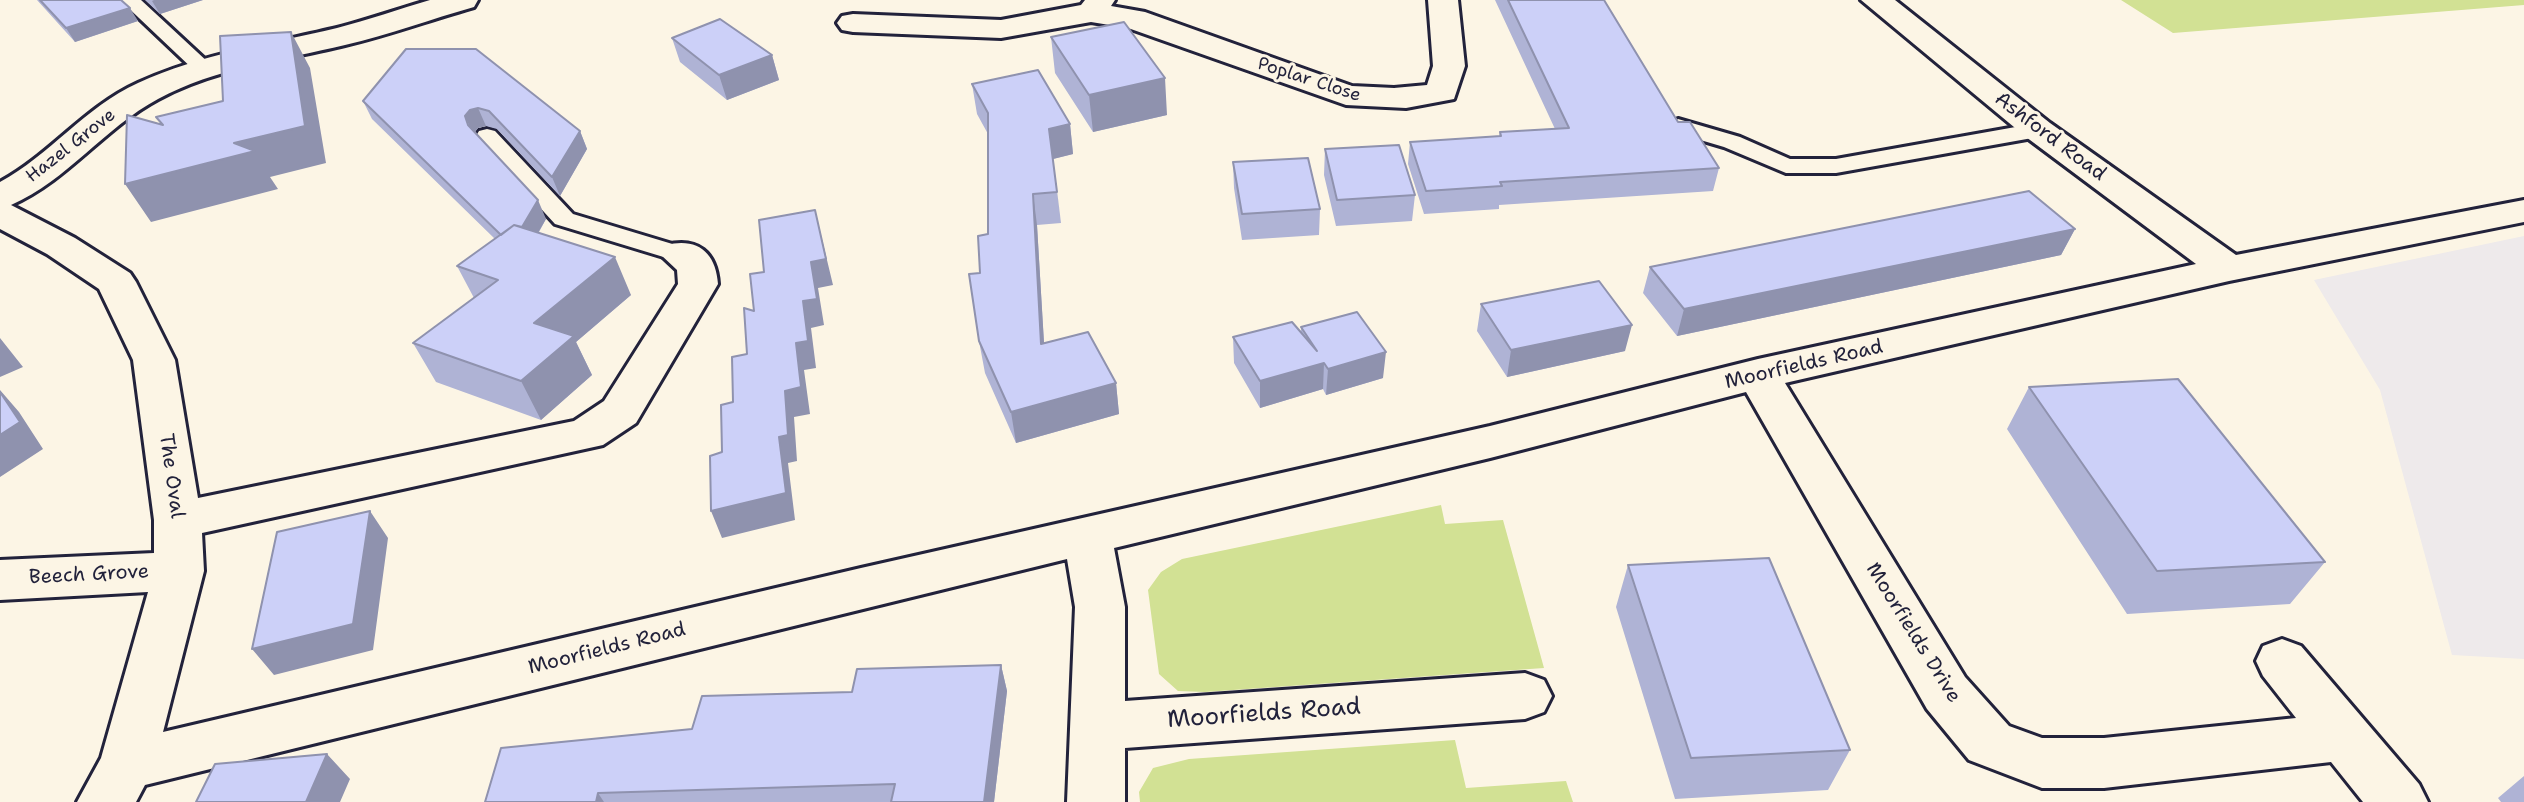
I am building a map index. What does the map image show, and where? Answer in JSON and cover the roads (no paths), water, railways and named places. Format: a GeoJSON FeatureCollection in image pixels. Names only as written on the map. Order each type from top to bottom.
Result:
{"type":"FeatureCollection","features":[{"type":"Feature","properties":{"kind":"street","name":"Hazel Grove"},"geometry":{"type":"LineString","coordinates":[[0,197],[52,164],[97,123],[147,91],[203,68],[347,35],[463,0]]}},
{"type":"Feature","properties":{"kind":"street","name":"Poplar Close"},"geometry":{"type":"LineString","coordinates":[[853,23],[1001,29],[1095,6],[1346,95],[1380,101],[1411,99],[1442,92],[1449,66],[1443,0]]}},
{"type":"Feature","properties":{"kind":"street","name":"Ashford Road"},"geometry":{"type":"LineString","coordinates":[[1876,0],[2038,130],[2229,269]]}},
{"type":"Feature","properties":{"kind":"street","name":"Moorfields Road"},"geometry":{"type":"LineString","coordinates":[[117,784],[1088,536],[1490,442],[1758,374],[2229,269],[2524,211]]}},
{"type":"Feature","properties":{"kind":"street","name":"The Oval"},"geometry":{"type":"LineString","coordinates":[[0,214],[61,246],[116,282],[154,360],[178,520],[179,571],[117,784]]}},
{"type":"Feature","properties":{"kind":"street"},"geometry":{"type":"LineString","coordinates":[[178,520],[587,434],[620,412],[698,284],[697,265],[680,254]]}},
{"type":"Feature","properties":{"kind":"street","name":"Moorfields Drive"},"geometry":{"type":"LineString","coordinates":[[1758,374],[1946,693],[1989,743],[2042,763],[2104,763],[2343,737]]}},
{"type":"Feature","properties":{"kind":"street"},"geometry":{"type":"LineString","coordinates":[[1088,536],[1100,607],[1096,802]]}},
{"type":"Feature","properties":{"kind":"street","name":"Beech Grove"},"geometry":{"type":"LineString","coordinates":[[0,580],[179,571]]}},
{"type":"Feature","properties":{"kind":"street"},"geometry":{"type":"LineString","coordinates":[[2282,661],[2399,802]]}},
{"type":"Feature","properties":{"kind":"street","name":"Moorfields Road"},"geometry":{"type":"LineString","coordinates":[[1099,726],[1525,696]]}},
{"type":"Feature","properties":{"kind":"lane"},"geometry":{"type":"LineString","coordinates":[[130,0],[203,68]]}},
{"type":"Feature","properties":{"kind":"lane"},"geometry":{"type":"LineString","coordinates":[[1678,126],[1732,142],[1786,166],[1836,166],[2038,130]]}},
{"type":"Feature","properties":{"kind":"lane"},"geometry":{"type":"LineString","coordinates":[[487,136],[564,219],[680,254]]}}]}
